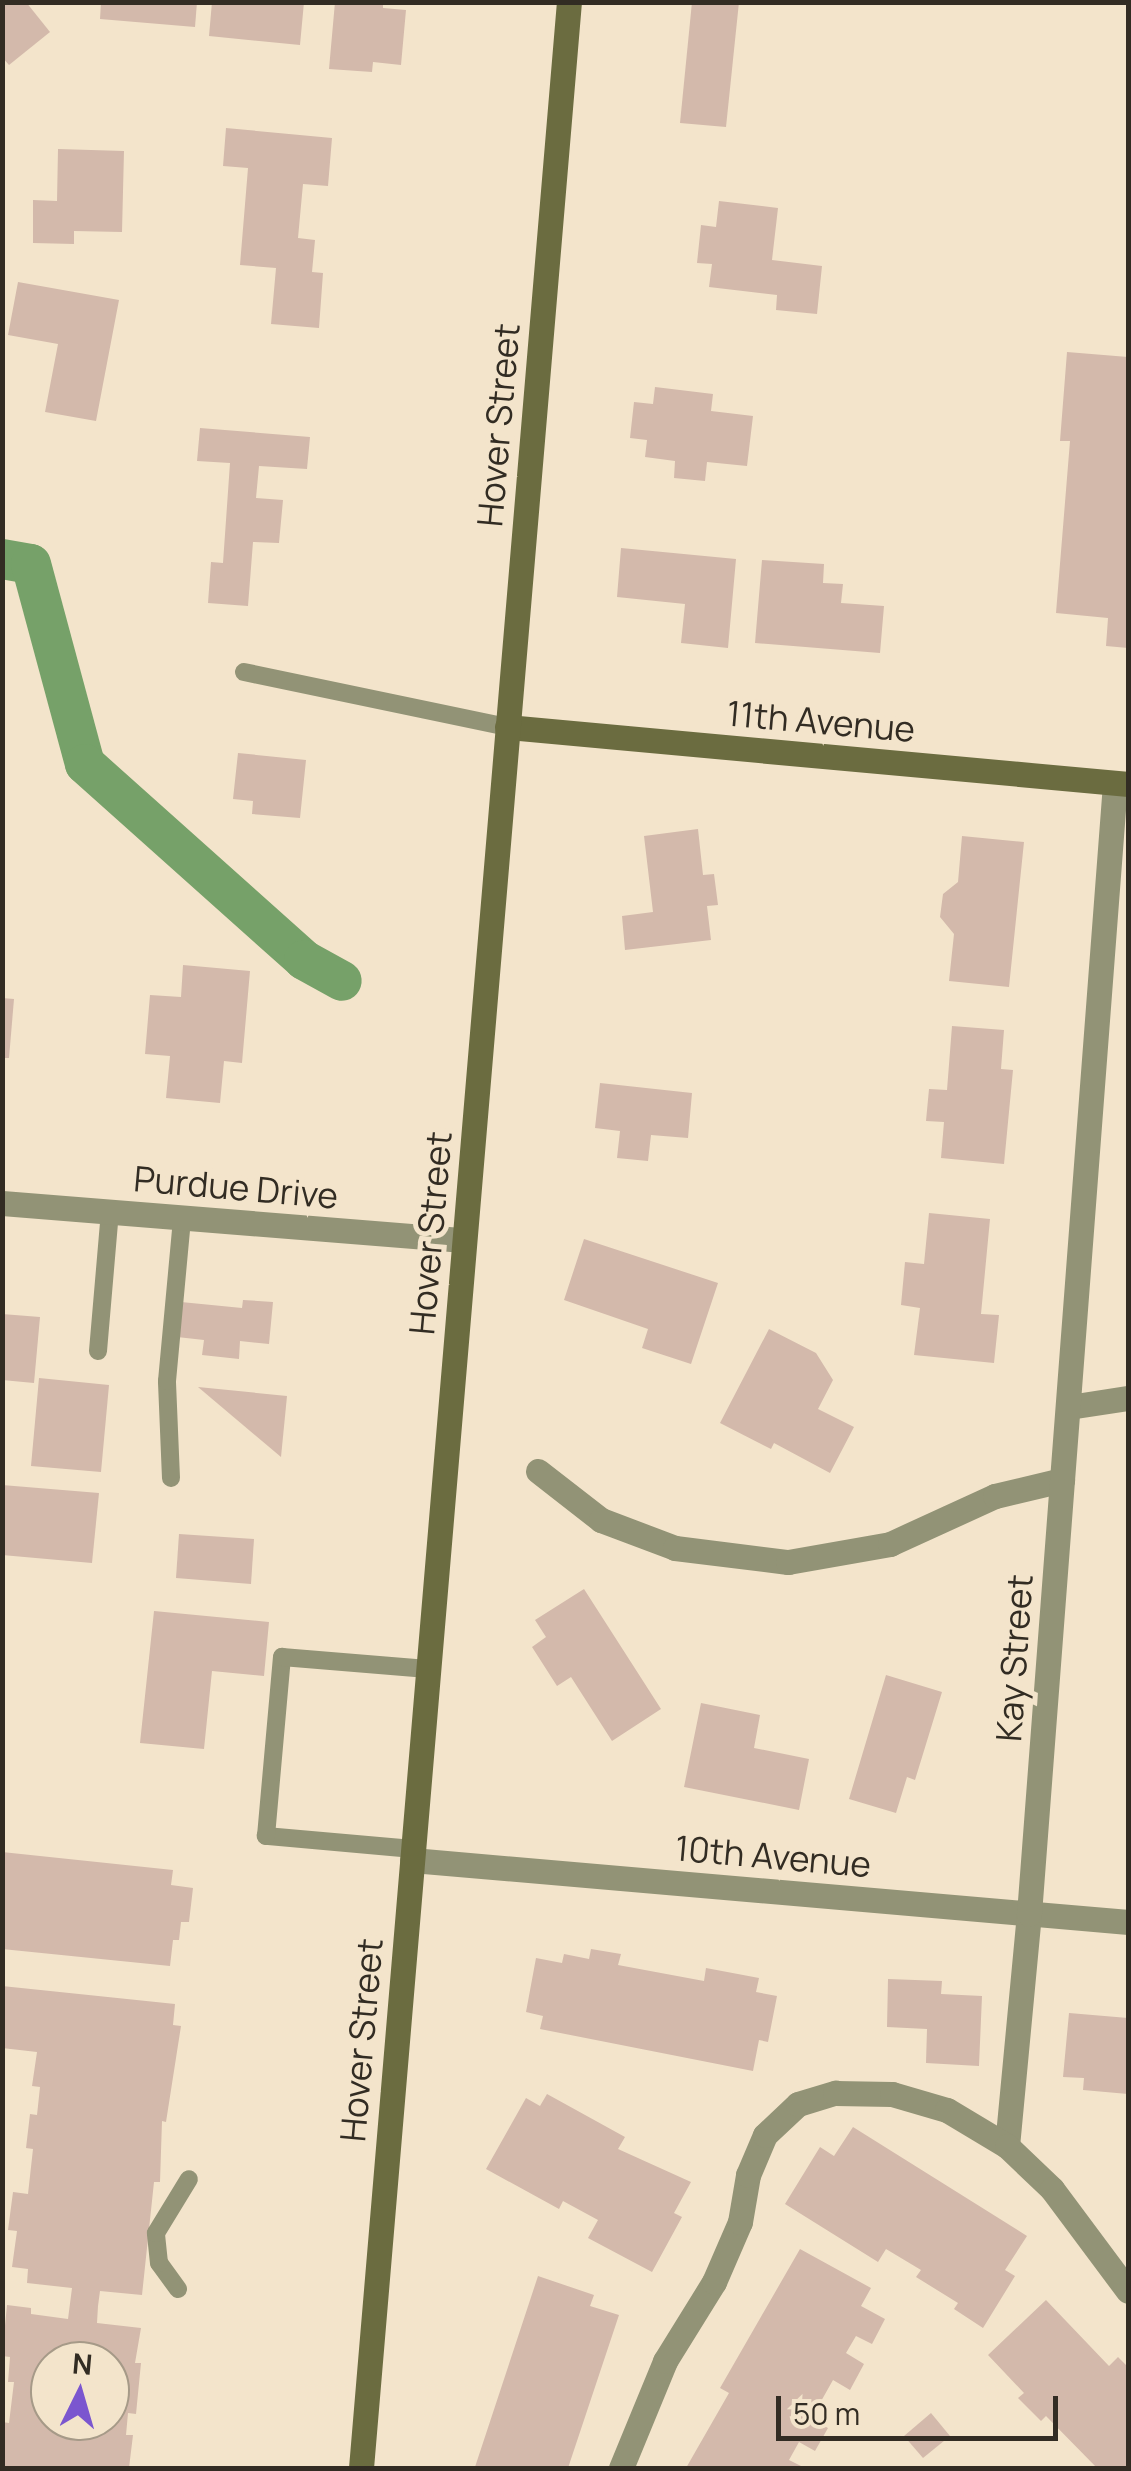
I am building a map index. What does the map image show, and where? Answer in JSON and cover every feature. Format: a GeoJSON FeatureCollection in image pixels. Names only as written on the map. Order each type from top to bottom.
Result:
{"type":"FeatureCollection","features":[{"type":"Feature","properties":{"kind":"main road","name":"Hover Street"},"geometry":{"type":"LineString","coordinates":[[361,2468],[569,2]]}},
{"type":"Feature","properties":{"kind":"main road","name":"11th Avenue"},"geometry":{"type":"LineString","coordinates":[[508,728],[1122,784]]}},
{"type":"Feature","properties":{"kind":"street","name":"Kay Street"},"geometry":{"type":"LineString","coordinates":[[1006,2146],[1029,1914],[1122,784]]}},
{"type":"Feature","properties":{"kind":"street","name":"Purdue Drive"},"geometry":{"type":"LineString","coordinates":[[2,1203],[464,1240]]}},
{"type":"Feature","properties":{"kind":"street"},"geometry":{"type":"LineString","coordinates":[[1069,1407],[1128,1398]]}},
{"type":"Feature","properties":{"kind":"street"},"geometry":{"type":"LineString","coordinates":[[538,1470],[601,1520],[675,1548],[788,1562],[890,1544],[994,1496],[1062,1480]]}},
{"type":"Feature","properties":{"kind":"street","name":"10th Avenue"},"geometry":{"type":"LineString","coordinates":[[413,1855],[1128,1922]]}},
{"type":"Feature","properties":{"kind":"street"},"geometry":{"type":"LineString","coordinates":[[622,2468],[665,2361],[714,2282],[740,2222],[748,2174],[765,2135],[798,2104],[835,2093],[892,2094],[947,2110],[1006,2146],[1052,2189],[1128,2291]]}},
{"type":"Feature","properties":{"kind":"lane"},"geometry":{"type":"LineString","coordinates":[[244,672],[508,728]]}},
{"type":"Feature","properties":{"kind":"lane"},"geometry":{"type":"LineString","coordinates":[[98,1351],[110,1212]]}},
{"type":"Feature","properties":{"kind":"lane"},"geometry":{"type":"LineString","coordinates":[[170,1478],[168,1381],[182,1218]]}},
{"type":"Feature","properties":{"kind":"lane"},"geometry":{"type":"LineString","coordinates":[[413,1855],[266,1836],[282,1656],[428,1669]]}},
{"type":"Feature","properties":{"kind":"lane"},"geometry":{"type":"LineString","coordinates":[[178,2290],[160,2263],[156,2233],[189,2179]]}},
{"type":"Feature","properties":{"kind":"building"},"geometry":{"type":"Polygon","coordinates":[[[2,2],[26,2],[50,32],[9,65],[2,57],[2,2]]]}},
{"type":"Feature","properties":{"kind":"building"},"geometry":{"type":"Polygon","coordinates":[[[101,2],[197,2],[195,27],[100,19],[101,2]]]}},
{"type":"Feature","properties":{"kind":"building"},"geometry":{"type":"Polygon","coordinates":[[[212,2],[304,2],[300,45],[209,36],[212,2]]]}},
{"type":"Feature","properties":{"kind":"building"},"geometry":{"type":"Polygon","coordinates":[[[335,2],[383,2],[383,8],[406,10],[401,65],[373,62],[372,72],[329,69],[335,2]]]}},
{"type":"Feature","properties":{"kind":"building"},"geometry":{"type":"Polygon","coordinates":[[[692,2],[739,2],[726,127],[680,123],[692,2]]]}},
{"type":"Feature","properties":{"kind":"building"},"geometry":{"type":"Polygon","coordinates":[[[226,128],[332,138],[328,186],[303,184],[298,238],[315,240],[312,272],[323,273],[319,328],[271,324],[276,268],[240,265],[248,168],[223,166],[226,128]]]}},
{"type":"Feature","properties":{"kind":"building"},"geometry":{"type":"Polygon","coordinates":[[[58,149],[124,151],[122,232],[74,231],[74,244],[33,243],[33,200],[57,201],[58,149]]]}},
{"type":"Feature","properties":{"kind":"building"},"geometry":{"type":"Polygon","coordinates":[[[719,201],[778,208],[772,260],[822,266],[817,314],[776,310],[777,295],[709,287],[712,264],[697,263],[701,225],[716,227],[719,201]]]}},
{"type":"Feature","properties":{"kind":"building"},"geometry":{"type":"Polygon","coordinates":[[[18,282],[119,300],[96,421],[45,412],[58,344],[8,335],[18,282]]]}},
{"type":"Feature","properties":{"kind":"building"},"geometry":{"type":"Polygon","coordinates":[[[1067,352],[1128,357],[1128,648],[1106,646],[1108,618],[1056,613],[1070,441],[1060,441],[1067,352]]]}},
{"type":"Feature","properties":{"kind":"building"},"geometry":{"type":"Polygon","coordinates":[[[655,387],[713,394],[711,411],[753,416],[747,466],[707,462],[705,481],[674,478],[675,461],[645,457],[647,440],[630,438],[634,402],[653,404],[655,387]]]}},
{"type":"Feature","properties":{"kind":"building"},"geometry":{"type":"Polygon","coordinates":[[[200,428],[310,437],[307,469],[259,466],[256,498],[283,500],[279,543],[253,542],[248,606],[208,603],[211,562],[223,563],[230,463],[197,461],[200,428]]]}},
{"type":"Feature","properties":{"kind":"building"},"geometry":{"type":"Polygon","coordinates":[[[621,548],[736,559],[728,648],[681,643],[685,604],[617,597],[621,548]]]}},
{"type":"Feature","properties":{"kind":"building"},"geometry":{"type":"Polygon","coordinates":[[[762,560],[824,564],[823,583],[843,584],[841,603],[884,606],[880,653],[755,643],[762,560]]]}},
{"type":"Feature","properties":{"kind":"building"},"geometry":{"type":"Polygon","coordinates":[[[238,753],[306,760],[300,818],[252,814],[253,801],[233,799],[238,753]]]}},
{"type":"Feature","properties":{"kind":"building"},"geometry":{"type":"Polygon","coordinates":[[[698,829],[703,875],[714,874],[718,905],[707,906],[711,940],[625,950],[622,916],[653,912],[644,836],[698,829]]]}},
{"type":"Feature","properties":{"kind":"building"},"geometry":{"type":"Polygon","coordinates":[[[962,836],[1024,842],[1009,987],[949,981],[954,934],[940,917],[943,894],[958,882],[962,836]]]}},
{"type":"Feature","properties":{"kind":"building"},"geometry":{"type":"Polygon","coordinates":[[[183,965],[250,971],[242,1063],[224,1061],[220,1103],[166,1098],[170,1056],[145,1054],[150,995],[181,997],[183,965]]]}},
{"type":"Feature","properties":{"kind":"building"},"geometry":{"type":"Polygon","coordinates":[[[2,998],[14,999],[9,1058],[2,1058],[2,998]]]}},
{"type":"Feature","properties":{"kind":"building"},"geometry":{"type":"Polygon","coordinates":[[[952,1026],[1004,1030],[1001,1069],[1013,1070],[1004,1164],[941,1158],[944,1122],[926,1121],[929,1089],[947,1090],[952,1026]]]}},
{"type":"Feature","properties":{"kind":"building"},"geometry":{"type":"Polygon","coordinates":[[[600,1083],[692,1093],[688,1138],[651,1135],[648,1161],[617,1158],[620,1131],[595,1128],[600,1083]]]}},
{"type":"Feature","properties":{"kind":"building"},"geometry":{"type":"Polygon","coordinates":[[[929,1213],[990,1219],[981,1314],[999,1315],[994,1363],[914,1355],[920,1308],[901,1305],[905,1262],[924,1264],[929,1213]]]}},
{"type":"Feature","properties":{"kind":"building"},"geometry":{"type":"Polygon","coordinates":[[[584,1239],[718,1283],[691,1364],[642,1348],[648,1329],[564,1300],[584,1239]]]}},
{"type":"Feature","properties":{"kind":"building"},"geometry":{"type":"Polygon","coordinates":[[[243,1300],[273,1302],[269,1344],[240,1341],[239,1359],[202,1355],[204,1340],[177,1337],[181,1302],[242,1308],[243,1300]]]}},
{"type":"Feature","properties":{"kind":"building"},"geometry":{"type":"Polygon","coordinates":[[[2,1314],[40,1317],[34,1383],[2,1380],[2,1314]]]}},
{"type":"Feature","properties":{"kind":"building"},"geometry":{"type":"Polygon","coordinates":[[[769,1329],[816,1353],[833,1380],[818,1409],[854,1427],[830,1473],[774,1443],[771,1449],[720,1423],[769,1329]]]}},
{"type":"Feature","properties":{"kind":"building"},"geometry":{"type":"Polygon","coordinates":[[[39,1378],[109,1385],[101,1472],[31,1466],[39,1378]]]}},
{"type":"Feature","properties":{"kind":"building"},"geometry":{"type":"Polygon","coordinates":[[[198,1387],[287,1396],[281,1457],[198,1387]]]}},
{"type":"Feature","properties":{"kind":"building"},"geometry":{"type":"Polygon","coordinates":[[[2,1485],[99,1493],[92,1563],[2,1555],[2,1485]]]}},
{"type":"Feature","properties":{"kind":"building"},"geometry":{"type":"Polygon","coordinates":[[[179,1534],[254,1539],[251,1584],[176,1578],[179,1534]]]}},
{"type":"Feature","properties":{"kind":"building"},"geometry":{"type":"Polygon","coordinates":[[[584,1589],[661,1709],[612,1741],[571,1677],[557,1686],[532,1647],[546,1637],[535,1620],[584,1589]]]}},
{"type":"Feature","properties":{"kind":"building"},"geometry":{"type":"Polygon","coordinates":[[[154,1611],[269,1622],[264,1676],[212,1671],[204,1749],[140,1743],[154,1611]]]}},
{"type":"Feature","properties":{"kind":"building"},"geometry":{"type":"Polygon","coordinates":[[[886,1675],[942,1692],[915,1780],[907,1777],[896,1813],[849,1799],[886,1675]]]}},
{"type":"Feature","properties":{"kind":"building"},"geometry":{"type":"Polygon","coordinates":[[[701,1703],[760,1715],[754,1748],[809,1759],[799,1810],[684,1787],[701,1703]]]}},
{"type":"Feature","properties":{"kind":"building"},"geometry":{"type":"Polygon","coordinates":[[[2,1852],[173,1870],[171,1885],[193,1888],[189,1922],[181,1922],[179,1940],[173,1940],[170,1966],[2,1949],[2,1852]]]}},
{"type":"Feature","properties":{"kind":"building"},"geometry":{"type":"Polygon","coordinates":[[[591,1949],[621,1954],[618,1965],[704,1981],[706,1968],[759,1978],[756,1992],[777,1996],[768,2042],[759,2040],[753,2071],[540,2029],[543,2016],[526,2012],[536,1958],[562,1963],[564,1954],[589,1959],[591,1949]]]}},
{"type":"Feature","properties":{"kind":"building"},"geometry":{"type":"Polygon","coordinates":[[[888,1979],[942,1981],[941,1994],[982,1996],[979,2066],[926,2063],[927,2029],[887,2027],[888,1979]]]}},
{"type":"Feature","properties":{"kind":"building"},"geometry":{"type":"Polygon","coordinates":[[[2,1986],[175,2004],[173,2025],[181,2026],[166,2122],[162,2121],[160,2182],[154,2182],[142,2295],[100,2291],[98,2306],[97,2323],[141,2328],[135,2363],[141,2363],[136,2414],[130,2413],[130,2341],[30,2341],[30,2441],[130,2441],[133,2435],[129,2468],[2,2468],[2,2422],[9,2423],[14,2382],[8,2382],[10,2357],[2,2356],[7,2305],[31,2308],[31,2314],[68,2319],[72,2288],[27,2283],[28,2269],[12,2267],[17,2231],[8,2230],[13,2192],[28,2194],[33,2149],[26,2148],[30,2114],[37,2115],[40,2087],[32,2086],[37,2052],[2,2048],[2,1986]]]}},
{"type":"Feature","properties":{"kind":"building"},"geometry":{"type":"Polygon","coordinates":[[[1069,2013],[1128,2018],[1128,2094],[1083,2090],[1084,2078],[1063,2077],[1069,2013]]]}},
{"type":"Feature","properties":{"kind":"building"},"geometry":{"type":"Polygon","coordinates":[[[547,2094],[625,2137],[618,2149],[691,2182],[674,2213],[682,2217],[652,2272],[588,2238],[598,2220],[563,2201],[559,2209],[486,2169],[526,2098],[540,2106],[547,2094]]]}},
{"type":"Feature","properties":{"kind":"building"},"geometry":{"type":"Polygon","coordinates":[[[853,2127],[1027,2236],[1005,2270],[1015,2276],[983,2328],[954,2309],[958,2303],[916,2277],[921,2270],[886,2249],[878,2262],[785,2204],[820,2147],[834,2156],[853,2127]]]}},
{"type":"Feature","properties":{"kind":"building"},"geometry":{"type":"Polygon","coordinates":[[[800,2249],[871,2288],[861,2306],[885,2319],[872,2344],[856,2336],[846,2353],[864,2364],[850,2390],[833,2380],[811,2419],[828,2428],[815,2451],[799,2442],[789,2460],[805,2468],[686,2468],[729,2393],[720,2388],[800,2249]]]}},
{"type":"Feature","properties":{"kind":"building"},"geometry":{"type":"Polygon","coordinates":[[[538,2276],[594,2295],[590,2306],[619,2315],[568,2468],[475,2467],[538,2276]]]}},
{"type":"Feature","properties":{"kind":"building"},"geometry":{"type":"Polygon","coordinates":[[[1046,2300],[1109,2366],[1118,2357],[1128,2367],[1128,2468],[1097,2468],[1046,2416],[1041,2421],[1018,2398],[1024,2393],[988,2355],[1046,2300]]]}},
{"type":"Feature","properties":{"kind":"building"},"geometry":{"type":"Polygon","coordinates":[[[931,2413],[950,2436],[923,2458],[904,2436],[931,2413]]]}},
{"type":"Feature","properties":{"kind":"waterway"},"geometry":{"type":"LineString","coordinates":[[2,559],[31,564],[85,764],[304,960],[342,981]]}}]}
